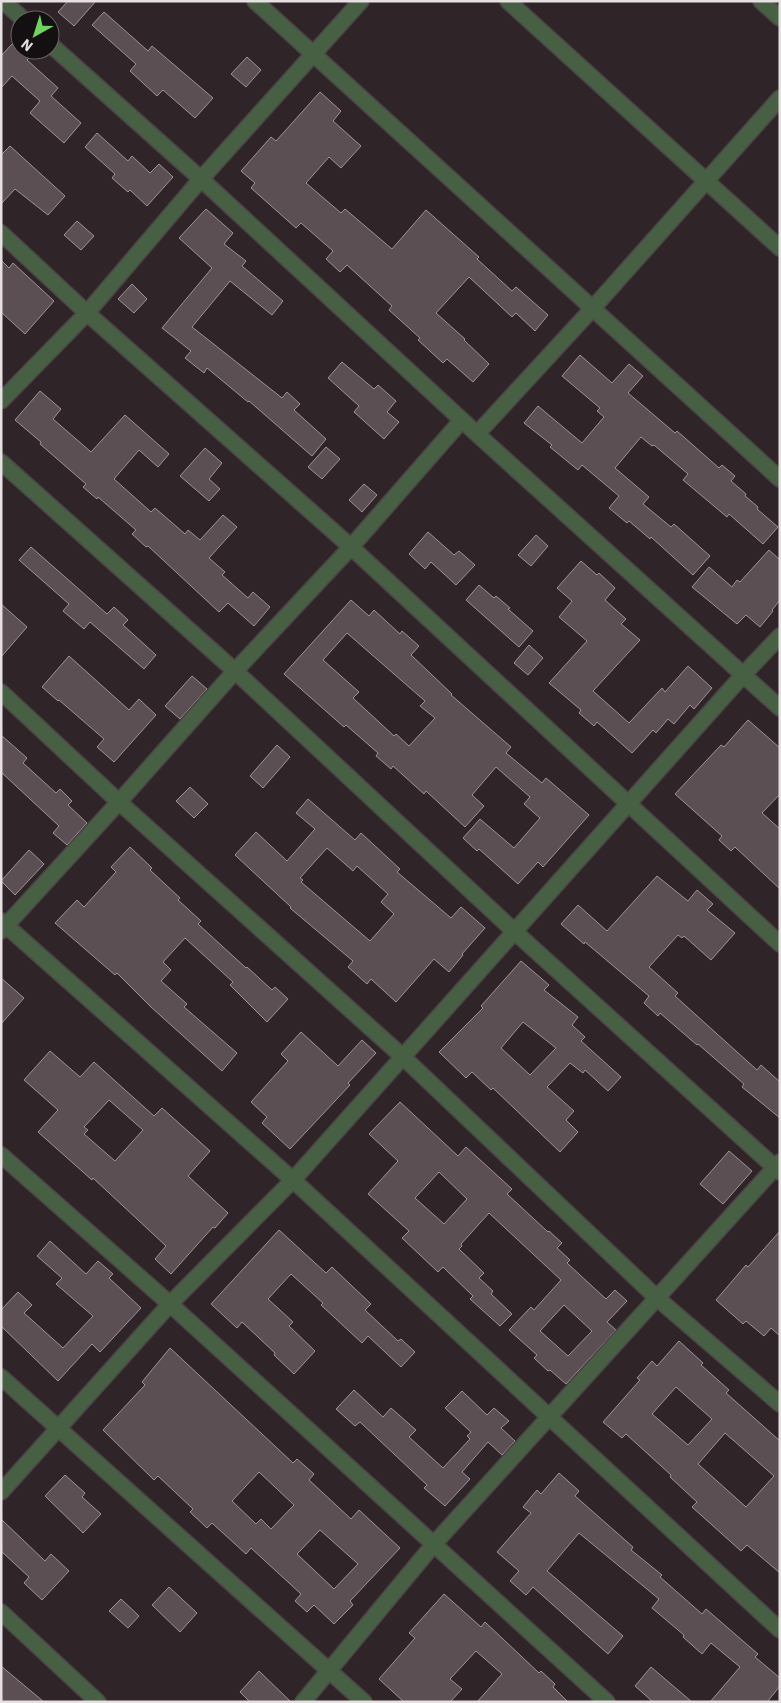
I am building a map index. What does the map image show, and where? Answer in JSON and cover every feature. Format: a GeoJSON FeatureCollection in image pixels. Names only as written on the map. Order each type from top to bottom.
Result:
{"type":"FeatureCollection","features":[{"type":"Feature","properties":{"kind":"street"},"geometry":{"type":"LineString","coordinates":[[3,1],[13,10]]}},
{"type":"Feature","properties":{"kind":"street"},"geometry":{"type":"LineString","coordinates":[[255,1],[780,479]]}},
{"type":"Feature","properties":{"kind":"street"},"geometry":{"type":"LineString","coordinates":[[1,401],[87,312],[201,179],[361,1]]}},
{"type":"Feature","properties":{"kind":"street"},"geometry":{"type":"LineString","coordinates":[[508,1],[780,248]]}},
{"type":"Feature","properties":{"kind":"street"},"geometry":{"type":"LineString","coordinates":[[761,1],[780,18]]}},
{"type":"Feature","properties":{"kind":"street"},"geometry":{"type":"LineString","coordinates":[[60,53],[201,179],[476,434],[780,708]]}},
{"type":"Feature","properties":{"kind":"street"},"geometry":{"type":"LineString","coordinates":[[476,434],[593,308],[780,98]]}},
{"type":"Feature","properties":{"kind":"street"},"geometry":{"type":"LineString","coordinates":[[1,233],[351,547],[780,944]]}},
{"type":"Feature","properties":{"kind":"street"},"geometry":{"type":"LineString","coordinates":[[462,420],[351,547],[235,670],[119,802],[3,926],[293,1180],[780,1630]]}},
{"type":"Feature","properties":{"kind":"street"},"geometry":{"type":"LineString","coordinates":[[1,462],[235,670],[515,932],[778,1167],[548,1416],[434,1544],[303,1702]]}},
{"type":"Feature","properties":{"kind":"street"},"geometry":{"type":"LineString","coordinates":[[1,1492],[170,1304],[293,1180],[780,636]]}},
{"type":"Feature","properties":{"kind":"street"},"geometry":{"type":"LineString","coordinates":[[1,692],[119,802],[403,1057],[657,1298],[780,1404]]}},
{"type":"Feature","properties":{"kind":"street"},"geometry":{"type":"LineString","coordinates":[[1,1155],[170,1304],[607,1702]]}},
{"type":"Feature","properties":{"kind":"street"},"geometry":{"type":"LineString","coordinates":[[1,1377],[364,1702]]}},
{"type":"Feature","properties":{"kind":"street"},"geometry":{"type":"LineString","coordinates":[[1,1612],[98,1702]]}},
{"type":"Feature","properties":{"kind":"building"},"geometry":{"type":"Polygon","coordinates":[[[68,1],[96,1],[74,26],[60,14],[60,10],[68,1]]]}},
{"type":"Feature","properties":{"kind":"building"},"geometry":{"type":"Polygon","coordinates":[[[104,12],[148,51],[152,46],[213,98],[195,118],[163,90],[157,96],[130,71],[136,64],[92,25],[104,12]]]}},
{"type":"Feature","properties":{"kind":"building"},"geometry":{"type":"Polygon","coordinates":[[[10,46],[10,60],[27,60],[58,88],[51,96],[81,123],[64,143],[30,113],[40,101],[12,76],[1,88],[1,56],[10,46]]]}},
{"type":"Feature","properties":{"kind":"building"},"geometry":{"type":"Polygon","coordinates":[[[247,57],[261,70],[246,87],[231,74],[247,57]]]}},
{"type":"Feature","properties":{"kind":"building"},"geometry":{"type":"Polygon","coordinates":[[[320,92],[341,111],[333,121],[361,146],[341,168],[329,157],[306,183],[341,213],[345,209],[392,249],[426,210],[479,257],[477,259],[512,291],[516,287],[548,315],[535,331],[516,313],[512,317],[469,277],[436,313],[489,364],[473,382],[447,359],[443,363],[418,340],[420,338],[389,310],[392,306],[347,265],[340,272],[326,259],[333,251],[301,223],[296,228],[251,188],[255,183],[241,171],[271,137],[276,141],[320,92]]]}},
{"type":"Feature","properties":{"kind":"building"},"geometry":{"type":"Polygon","coordinates":[[[97,133],[128,161],[132,156],[150,173],[159,164],[173,177],[147,206],[130,190],[128,192],[112,178],[115,174],[85,147],[97,133]]]}},
{"type":"Feature","properties":{"kind":"building"},"geometry":{"type":"Polygon","coordinates":[[[10,146],[65,196],[48,215],[15,189],[1,204],[1,155],[10,146]]]}},
{"type":"Feature","properties":{"kind":"building"},"geometry":{"type":"Polygon","coordinates":[[[206,209],[233,233],[224,244],[246,261],[242,266],[283,301],[272,315],[230,281],[192,327],[282,398],[287,392],[300,404],[294,410],[326,439],[312,456],[249,401],[207,368],[204,373],[185,358],[191,351],[162,328],[212,268],[179,238],[206,209]]]}},
{"type":"Feature","properties":{"kind":"building"},"geometry":{"type":"Polygon","coordinates":[[[77,221],[94,236],[81,250],[64,235],[77,221]]]}},
{"type":"Feature","properties":{"kind":"building"},"geometry":{"type":"Polygon","coordinates":[[[1,260],[9,268],[13,263],[54,301],[25,334],[1,312],[1,260]]]}},
{"type":"Feature","properties":{"kind":"building"},"geometry":{"type":"Polygon","coordinates":[[[132,284],[147,299],[134,313],[118,299],[132,284]]]}},
{"type":"Feature","properties":{"kind":"building"},"geometry":{"type":"Polygon","coordinates":[[[580,355],[612,383],[629,364],[643,376],[628,393],[675,433],[677,431],[719,468],[722,465],[735,476],[731,481],[746,494],[745,496],[758,507],[757,509],[778,527],[763,544],[729,514],[727,517],[683,480],[688,474],[654,445],[652,446],[641,437],[615,468],[649,497],[643,504],[671,527],[674,524],[710,556],[693,575],[651,537],[650,539],[629,521],[627,523],[609,508],[619,496],[582,465],[578,470],[550,447],[552,445],[524,423],[538,406],[582,443],[604,417],[597,411],[600,408],[562,376],[580,355]]]}},
{"type":"Feature","properties":{"kind":"building"},"geometry":{"type":"Polygon","coordinates":[[[342,362],[374,389],[378,385],[396,401],[387,412],[399,422],[384,439],[354,412],[359,406],[328,378],[342,362]]]}},
{"type":"Feature","properties":{"kind":"building"},"geometry":{"type":"Polygon","coordinates":[[[40,391],[61,409],[53,419],[91,452],[125,415],[169,454],[158,467],[139,450],[114,479],[151,512],[155,508],[185,534],[188,530],[200,540],[223,515],[237,527],[209,558],[225,572],[222,575],[248,598],[253,592],[270,607],[254,626],[228,603],[219,612],[148,546],[146,547],[132,534],[136,530],[98,497],[97,499],[83,487],[86,484],[15,420],[40,391]]]}},
{"type":"Feature","properties":{"kind":"building"},"geometry":{"type":"Polygon","coordinates":[[[326,447],[340,459],[322,479],[308,467],[326,447]]]}},
{"type":"Feature","properties":{"kind":"building"},"geometry":{"type":"Polygon","coordinates":[[[205,448],[222,463],[209,479],[220,489],[209,501],[180,476],[205,448]]]}},
{"type":"Feature","properties":{"kind":"building"},"geometry":{"type":"Polygon","coordinates":[[[364,484],[377,495],[362,512],[349,500],[364,484]]]}},
{"type":"Feature","properties":{"kind":"building"},"geometry":{"type":"Polygon","coordinates":[[[428,532],[454,555],[459,551],[475,565],[456,585],[431,562],[425,569],[409,554],[428,532]]]}},
{"type":"Feature","properties":{"kind":"building"},"geometry":{"type":"Polygon","coordinates":[[[536,535],[548,546],[531,566],[518,555],[536,535]]]}},
{"type":"Feature","properties":{"kind":"building"},"geometry":{"type":"Polygon","coordinates":[[[31,547],[107,614],[114,607],[128,620],[123,625],[156,655],[144,669],[90,622],[84,629],[63,611],[69,604],[19,560],[31,547]]]}},
{"type":"Feature","properties":{"kind":"building"},"geometry":{"type":"Polygon","coordinates":[[[769,550],[780,560],[780,600],[760,627],[746,615],[737,624],[692,587],[709,567],[732,587],[737,580],[740,582],[769,550]]]}},
{"type":"Feature","properties":{"kind":"building"},"geometry":{"type":"Polygon","coordinates":[[[581,561],[597,575],[599,573],[615,588],[605,600],[626,619],[621,624],[640,640],[593,691],[629,723],[662,688],[665,692],[688,666],[712,688],[694,709],[690,705],[674,724],[668,719],[656,733],[653,730],[632,753],[597,722],[594,726],[579,713],[581,710],[549,683],[587,641],[559,617],[572,601],[557,588],[581,561]]]}},
{"type":"Feature","properties":{"kind":"building"},"geometry":{"type":"Polygon","coordinates":[[[479,585],[494,598],[496,596],[533,631],[519,647],[466,600],[479,585]]]}},
{"type":"Feature","properties":{"kind":"building"},"geometry":{"type":"Polygon","coordinates":[[[351,600],[369,616],[374,610],[400,634],[402,631],[419,646],[411,655],[451,695],[511,747],[506,753],[542,783],[546,778],[589,815],[543,867],[538,862],[518,884],[479,849],[477,851],[463,838],[480,819],[514,848],[540,818],[524,804],[530,797],[496,767],[472,795],[484,806],[465,827],[426,791],[424,794],[393,766],[391,769],[376,756],[378,753],[346,725],[344,727],[284,674],[351,600]],[[347,633],[323,660],[359,692],[353,698],[394,736],[396,734],[409,746],[435,718],[420,706],[425,701],[347,633]]]}},
{"type":"Feature","properties":{"kind":"building"},"geometry":{"type":"Polygon","coordinates":[[[1,604],[27,627],[1,657],[1,604]]]}},
{"type":"Feature","properties":{"kind":"building"},"geometry":{"type":"Polygon","coordinates":[[[529,645],[543,658],[528,675],[514,663],[529,645]]]}},
{"type":"Feature","properties":{"kind":"building"},"geometry":{"type":"Polygon","coordinates":[[[69,656],[129,710],[139,699],[156,715],[114,762],[97,747],[104,739],[42,687],[69,656]]]}},
{"type":"Feature","properties":{"kind":"building"},"geometry":{"type":"Polygon","coordinates":[[[192,676],[207,689],[180,719],[165,706],[192,676]]]}},
{"type":"Feature","properties":{"kind":"building"},"geometry":{"type":"Polygon","coordinates":[[[748,720],[780,748],[780,794],[762,813],[780,829],[780,889],[735,847],[731,851],[719,840],[722,836],[675,794],[721,745],[724,747],[748,720]]]}},
{"type":"Feature","properties":{"kind":"building"},"geometry":{"type":"Polygon","coordinates":[[[1,735],[27,758],[23,763],[56,793],[60,789],[72,801],[68,805],[87,823],[67,845],[53,833],[59,826],[1,772],[1,735]]]}},
{"type":"Feature","properties":{"kind":"building"},"geometry":{"type":"Polygon","coordinates":[[[277,745],[290,757],[263,788],[250,776],[277,745]]]}},
{"type":"Feature","properties":{"kind":"building"},"geometry":{"type":"Polygon","coordinates":[[[190,787],[208,804],[194,818],[176,801],[190,787]]]}},
{"type":"Feature","properties":{"kind":"building"},"geometry":{"type":"Polygon","coordinates":[[[308,799],[355,840],[361,833],[400,869],[397,872],[451,918],[461,907],[485,928],[449,972],[434,959],[396,1002],[371,979],[367,984],[348,967],[353,961],[290,908],[235,855],[256,832],[287,861],[315,829],[296,813],[308,799]],[[327,848],[300,878],[303,880],[301,882],[370,941],[394,914],[381,902],[388,894],[357,866],[353,871],[327,848]]]}},
{"type":"Feature","properties":{"kind":"building"},"geometry":{"type":"Polygon","coordinates":[[[130,847],[152,868],[150,870],[180,898],[178,900],[201,921],[198,924],[272,990],[275,987],[288,999],[267,1022],[230,985],[233,982],[185,938],[163,962],[171,970],[161,981],[187,1004],[184,1007],[237,1053],[222,1071],[151,1007],[117,973],[115,975],[55,923],[77,900],[84,907],[116,872],[111,867],[130,847]]]}},
{"type":"Feature","properties":{"kind":"building"},"geometry":{"type":"Polygon","coordinates":[[[29,850],[44,864],[15,895],[1,881],[29,850]]]}},
{"type":"Feature","properties":{"kind":"building"},"geometry":{"type":"Polygon","coordinates":[[[657,876],[688,901],[697,890],[713,904],[707,910],[735,933],[711,960],[684,936],[682,938],[678,935],[649,967],[678,993],[675,996],[757,1070],[761,1065],[780,1082],[780,1118],[742,1087],[744,1084],[698,1044],[660,1013],[658,1016],[644,1003],[649,996],[561,924],[578,905],[607,931],[657,876]]]}},
{"type":"Feature","properties":{"kind":"building"},"geometry":{"type":"Polygon","coordinates":[[[521,961],[549,985],[544,990],[578,1017],[572,1025],[585,1037],[581,1041],[621,1077],[608,1091],[585,1070],[583,1073],[570,1063],[547,1087],[574,1111],[566,1120],[578,1132],[560,1152],[493,1088],[491,1090],[472,1072],[466,1078],[439,1052],[483,1008],[481,1006],[521,961]],[[523,1022],[501,1048],[530,1075],[556,1048],[523,1022]]]}},
{"type":"Feature","properties":{"kind":"building"},"geometry":{"type":"Polygon","coordinates":[[[1,978],[24,998],[1,1024],[1,978]]]}},
{"type":"Feature","properties":{"kind":"building"},"geometry":{"type":"Polygon","coordinates":[[[301,1032],[338,1066],[362,1040],[376,1053],[348,1083],[350,1085],[290,1149],[262,1123],[267,1117],[251,1102],[288,1061],[281,1054],[301,1032]]]}},
{"type":"Feature","properties":{"kind":"building"},"geometry":{"type":"Polygon","coordinates":[[[50,1051],[80,1077],[94,1062],[154,1116],[162,1108],[210,1151],[188,1176],[228,1213],[171,1274],[155,1259],[166,1246],[93,1178],[92,1180],[38,1132],[58,1110],[24,1080],[50,1051]],[[109,1100],[84,1127],[88,1130],[84,1134],[115,1161],[143,1130],[109,1100]]]}},
{"type":"Feature","properties":{"kind":"building"},"geometry":{"type":"Polygon","coordinates":[[[400,1102],[458,1156],[466,1147],[512,1189],[507,1194],[562,1243],[557,1248],[570,1260],[567,1263],[606,1299],[615,1290],[627,1301],[607,1322],[616,1330],[566,1384],[534,1358],[537,1355],[509,1330],[531,1307],[534,1310],[561,1280],[489,1213],[461,1244],[462,1246],[459,1249],[484,1273],[479,1278],[493,1291],[491,1294],[512,1314],[500,1326],[470,1299],[473,1296],[443,1267],[438,1272],[402,1238],[409,1231],[368,1194],[398,1161],[369,1134],[400,1102]],[[439,1172],[415,1198],[444,1224],[467,1199],[439,1172]],[[564,1305],[540,1331],[568,1356],[592,1331],[564,1305]]]}},
{"type":"Feature","properties":{"kind":"building"},"geometry":{"type":"Polygon","coordinates":[[[729,1151],[752,1171],[723,1204],[700,1184],[729,1151]]]}},
{"type":"Feature","properties":{"kind":"building"},"geometry":{"type":"Polygon","coordinates":[[[279,1230],[326,1273],[332,1267],[371,1304],[365,1310],[398,1341],[401,1339],[415,1352],[401,1367],[368,1336],[362,1343],[321,1305],[323,1303],[291,1274],[268,1299],[293,1322],[289,1326],[315,1351],[294,1374],[242,1322],[237,1328],[211,1304],[279,1230]]]}},
{"type":"Feature","properties":{"kind":"building"},"geometry":{"type":"Polygon","coordinates":[[[780,1231],[780,1336],[771,1328],[764,1336],[746,1321],[743,1324],[716,1300],[746,1265],[748,1267],[780,1231]]]}},
{"type":"Feature","properties":{"kind":"building"},"geometry":{"type":"Polygon","coordinates":[[[50,1241],[86,1274],[98,1261],[113,1274],[109,1278],[141,1308],[100,1352],[92,1344],[58,1381],[1,1326],[1,1310],[18,1292],[32,1305],[24,1313],[63,1348],[93,1316],[56,1284],[62,1278],[37,1256],[50,1241]]]}},
{"type":"Feature","properties":{"kind":"building"},"geometry":{"type":"Polygon","coordinates":[[[679,1341],[703,1363],[701,1365],[729,1390],[726,1393],[780,1441],[780,1573],[747,1545],[741,1551],[692,1507],[697,1502],[670,1477],[671,1475],[626,1434],[622,1438],[603,1422],[640,1380],[637,1378],[652,1361],[657,1366],[679,1341]],[[676,1387],[652,1414],[688,1445],[712,1419],[676,1387]],[[725,1433],[698,1464],[746,1507],[774,1476],[725,1433]]]}},
{"type":"Feature","properties":{"kind":"building"},"geometry":{"type":"Polygon","coordinates":[[[170,1348],[293,1463],[297,1459],[314,1474],[309,1480],[351,1519],[359,1510],[400,1548],[350,1601],[353,1605],[334,1624],[314,1605],[307,1612],[295,1601],[301,1594],[251,1548],[246,1554],[212,1523],[207,1528],[190,1512],[193,1509],[158,1476],[154,1480],[103,1430],[145,1385],[142,1382],[170,1348]],[[259,1472],[232,1501],[256,1524],[261,1519],[271,1529],[294,1505],[259,1472]],[[320,1530],[297,1554],[334,1589],[358,1564],[320,1530]]]}},
{"type":"Feature","properties":{"kind":"building"},"geometry":{"type":"Polygon","coordinates":[[[354,1390],[383,1417],[391,1408],[416,1430],[409,1437],[443,1468],[470,1439],[467,1436],[471,1432],[445,1408],[462,1391],[487,1415],[494,1408],[509,1421],[501,1428],[515,1441],[502,1455],[488,1442],[462,1472],[470,1479],[445,1506],[424,1488],[427,1485],[360,1422],[355,1426],[336,1409],[354,1390]]]}},
{"type":"Feature","properties":{"kind":"building"},"geometry":{"type":"Polygon","coordinates":[[[559,1473],[579,1491],[575,1496],[633,1547],[631,1550],[662,1575],[660,1577],[702,1614],[706,1609],[758,1654],[755,1657],[780,1678],[780,1686],[767,1702],[710,1702],[740,1667],[711,1643],[702,1654],[683,1637],[684,1635],[652,1608],[659,1599],[579,1533],[547,1571],[623,1636],[608,1654],[533,1587],[526,1595],[510,1581],[519,1571],[497,1552],[531,1513],[523,1507],[537,1490],[541,1494],[559,1473]]]}},
{"type":"Feature","properties":{"kind":"building"},"geometry":{"type":"Polygon","coordinates":[[[65,1475],[85,1493],[82,1497],[101,1514],[83,1533],[45,1496],[65,1475]]]}},
{"type":"Feature","properties":{"kind":"building"},"geometry":{"type":"Polygon","coordinates":[[[1,1519],[45,1561],[51,1554],[69,1571],[42,1600],[24,1583],[29,1577],[1,1551],[1,1519]]]}},
{"type":"Feature","properties":{"kind":"building"},"geometry":{"type":"Polygon","coordinates":[[[169,1587],[197,1613],[180,1632],[152,1605],[169,1587]]]}},
{"type":"Feature","properties":{"kind":"building"},"geometry":{"type":"Polygon","coordinates":[[[444,1594],[481,1627],[485,1622],[539,1673],[541,1671],[555,1684],[553,1687],[568,1702],[477,1702],[502,1674],[476,1651],[450,1679],[462,1689],[450,1702],[404,1702],[379,1679],[415,1638],[409,1633],[444,1594]]]}},
{"type":"Feature","properties":{"kind":"building"},"geometry":{"type":"Polygon","coordinates":[[[121,1599],[139,1616],[128,1628],[109,1611],[121,1599]]]}},
{"type":"Feature","properties":{"kind":"building"},"geometry":{"type":"Polygon","coordinates":[[[1,1666],[44,1702],[1,1702],[1,1666]]]}},
{"type":"Feature","properties":{"kind":"building"},"geometry":{"type":"Polygon","coordinates":[[[651,1667],[692,1702],[653,1702],[635,1686],[651,1667]]]}},
{"type":"Feature","properties":{"kind":"building"},"geometry":{"type":"Polygon","coordinates":[[[259,1671],[291,1702],[250,1702],[240,1692],[259,1671]]]}}]}
